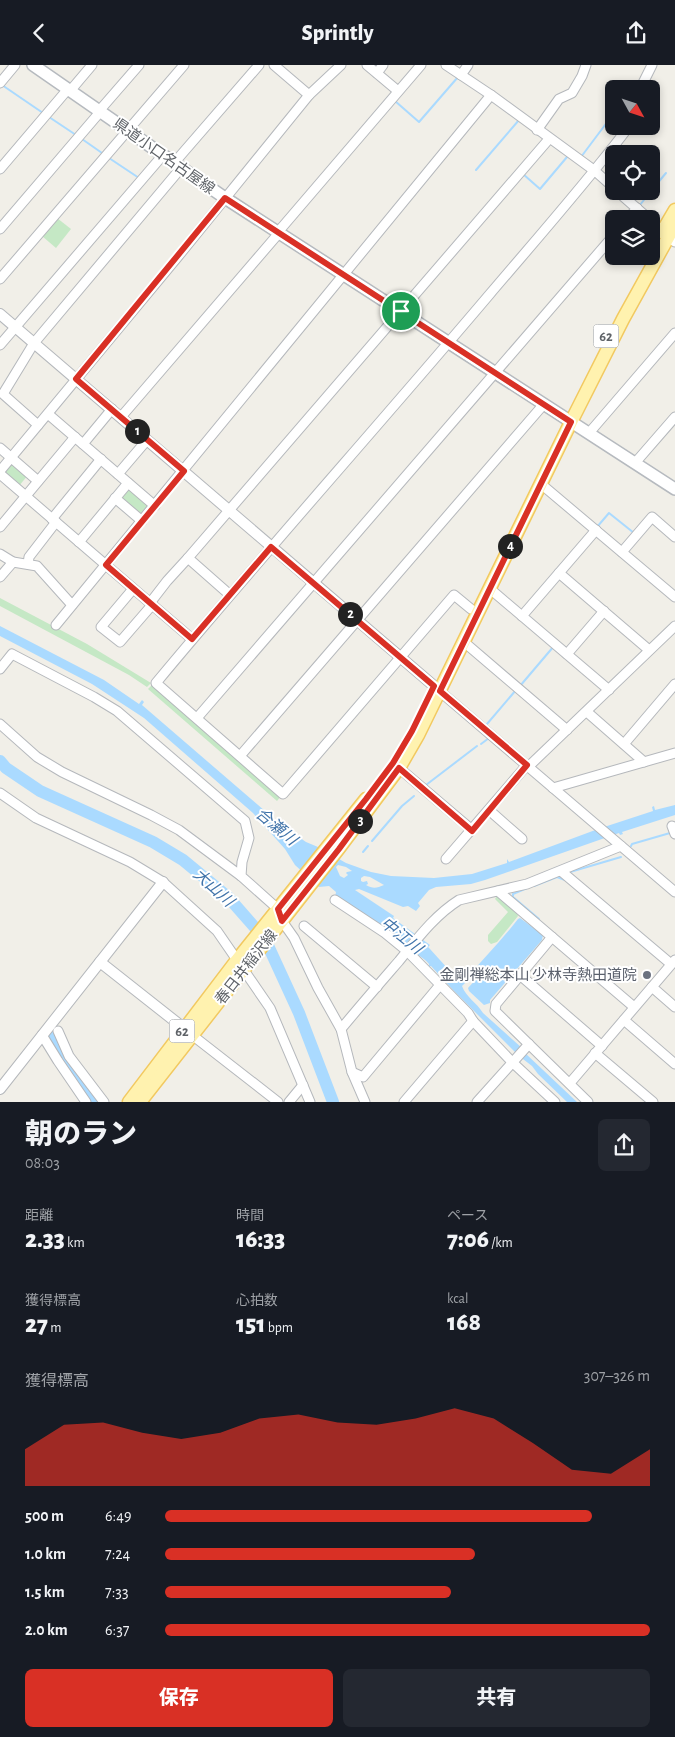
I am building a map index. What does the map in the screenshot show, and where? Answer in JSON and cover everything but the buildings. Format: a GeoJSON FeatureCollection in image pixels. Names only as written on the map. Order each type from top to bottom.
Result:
{"type":"FeatureCollection","features":[{"type":"Feature","properties":{"kind":"main road","name":"県道小口名古屋線"},"geometry":{"type":"LineString","coordinates":[[33,65],[225,198],[675,489]]}},
{"type":"Feature","properties":{"kind":"main road","name":"春日井稲沢線"},"geometry":{"type":"LineString","coordinates":[[669,237],[675,209]]}},
{"type":"Feature","properties":{"kind":"main road","name":"春日井稲沢線"},"geometry":{"type":"LineString","coordinates":[[129,1102],[399,768],[418,735],[471,609],[568,420],[675,225]]}},
{"type":"Feature","properties":{"kind":"main road","name":"春日井稲沢線"},"geometry":{"type":"LineString","coordinates":[[335,845],[393,763],[464,642],[541,484],[568,420],[620,308],[644,265]]}},
{"type":"Feature","properties":{"kind":"main road","name":"春日井稲沢線"},"geometry":{"type":"LineString","coordinates":[[140,1102],[188,1031]]}},
{"type":"Feature","properties":{"kind":"street"},"geometry":{"type":"LineString","coordinates":[[0,83],[15,65]]}},
{"type":"Feature","properties":{"kind":"street"},"geometry":{"type":"LineString","coordinates":[[0,169],[92,65]]}},
{"type":"Feature","properties":{"kind":"street"},"geometry":{"type":"LineString","coordinates":[[0,229],[139,65]]}},
{"type":"Feature","properties":{"kind":"street"},"geometry":{"type":"LineString","coordinates":[[0,279],[184,65]]}},
{"type":"Feature","properties":{"kind":"street"},"geometry":{"type":"LineString","coordinates":[[38,425],[3,394],[34,343],[259,65]]}},
{"type":"Feature","properties":{"kind":"street"},"geometry":{"type":"LineString","coordinates":[[274,65],[309,95]]}},
{"type":"Feature","properties":{"kind":"street"},"geometry":{"type":"LineString","coordinates":[[192,639],[0,473],[309,95],[341,65]]}},
{"type":"Feature","properties":{"kind":"street"},"geometry":{"type":"LineString","coordinates":[[367,65],[398,91]]}},
{"type":"Feature","properties":{"kind":"street"},"geometry":{"type":"LineString","coordinates":[[377,73],[383,65]]}},
{"type":"Feature","properties":{"kind":"street"},"geometry":{"type":"LineString","coordinates":[[121,417],[421,65]]}},
{"type":"Feature","properties":{"kind":"street"},"geometry":{"type":"LineString","coordinates":[[446,65],[491,95],[605,180]]}},
{"type":"Feature","properties":{"kind":"street"},"geometry":{"type":"LineString","coordinates":[[461,75],[468,65]]}},
{"type":"Feature","properties":{"kind":"street"},"geometry":{"type":"LineString","coordinates":[[537,130],[559,99],[572,93],[586,65]]}},
{"type":"Feature","properties":{"kind":"street"},"geometry":{"type":"LineString","coordinates":[[644,80],[652,65]]}},
{"type":"Feature","properties":{"kind":"street"},"geometry":{"type":"LineString","coordinates":[[56,625],[491,95]]}},
{"type":"Feature","properties":{"kind":"street"},"geometry":{"type":"LineString","coordinates":[[471,609],[454,595],[283,794],[156,683],[449,342],[622,135]]}},
{"type":"Feature","properties":{"kind":"street"},"geometry":{"type":"LineString","coordinates":[[133,589],[101,627],[120,642],[167,581],[549,139]]}},
{"type":"Feature","properties":{"kind":"street"},"geometry":{"type":"LineString","coordinates":[[0,345],[163,155]]}},
{"type":"Feature","properties":{"kind":"street"},"geometry":{"type":"LineString","coordinates":[[628,200],[637,208]]}},
{"type":"Feature","properties":{"kind":"street"},"geometry":{"type":"LineString","coordinates":[[197,718],[605,246]]}},
{"type":"Feature","properties":{"kind":"street"},"geometry":{"type":"LineString","coordinates":[[0,314],[675,892]]}},
{"type":"Feature","properties":{"kind":"street"},"geometry":{"type":"LineString","coordinates":[[589,433],[675,333]]}},
{"type":"Feature","properties":{"kind":"street"},"geometry":{"type":"LineString","coordinates":[[240,756],[544,404]]}},
{"type":"Feature","properties":{"kind":"street"},"geometry":{"type":"LineString","coordinates":[[83,444],[112,409]]}},
{"type":"Feature","properties":{"kind":"street"},"geometry":{"type":"LineString","coordinates":[[48,414],[155,506]]}},
{"type":"Feature","properties":{"kind":"street"},"geometry":{"type":"LineString","coordinates":[[636,463],[675,417]]}},
{"type":"Feature","properties":{"kind":"street"},"geometry":{"type":"LineString","coordinates":[[0,527],[75,437]]}},
{"type":"Feature","properties":{"kind":"street"},"geometry":{"type":"LineString","coordinates":[[118,474],[147,440]]}},
{"type":"Feature","properties":{"kind":"street"},"geometry":{"type":"LineString","coordinates":[[0,448],[38,481]]}},
{"type":"Feature","properties":{"kind":"street"},"geometry":{"type":"LineString","coordinates":[[28,564],[29,557],[54,521],[101,459]]}},
{"type":"Feature","properties":{"kind":"street"},"geometry":{"type":"LineString","coordinates":[[79,542],[128,483]]}},
{"type":"Feature","properties":{"kind":"street"},"geometry":{"type":"LineString","coordinates":[[541,484],[675,597]]}},
{"type":"Feature","properties":{"kind":"street"},"geometry":{"type":"LineString","coordinates":[[115,498],[142,521]]}},
{"type":"Feature","properties":{"kind":"street"},"geometry":{"type":"LineString","coordinates":[[622,552],[652,517],[675,537]]}},
{"type":"Feature","properties":{"kind":"street"},"geometry":{"type":"LineString","coordinates":[[522,616],[596,530]]}},
{"type":"Feature","properties":{"kind":"street"},"geometry":{"type":"LineString","coordinates":[[0,554],[13,561],[37,566],[72,605]]}},
{"type":"Feature","properties":{"kind":"street"},"geometry":{"type":"LineString","coordinates":[[188,558],[230,595]]}},
{"type":"Feature","properties":{"kind":"street"},"geometry":{"type":"LineString","coordinates":[[0,577],[13,561]]}},
{"type":"Feature","properties":{"kind":"street"},"geometry":{"type":"LineString","coordinates":[[559,573],[649,650]]}},
{"type":"Feature","properties":{"kind":"street"},"geometry":{"type":"LineString","coordinates":[[489,588],[609,690]]}},
{"type":"Feature","properties":{"kind":"street"},"geometry":{"type":"LineString","coordinates":[[568,654],[604,611]]}},
{"type":"Feature","properties":{"kind":"street"},"geometry":{"type":"LineString","coordinates":[[446,859],[528,766],[587,712],[675,626]]}},
{"type":"Feature","properties":{"kind":"street"},"geometry":{"type":"LineString","coordinates":[[464,642],[567,730]]}},
{"type":"Feature","properties":{"kind":"street"},"geometry":{"type":"LineString","coordinates":[[0,669],[12,654],[94,697],[116,711],[196,777],[245,821],[249,838],[242,861],[242,876]]}},
{"type":"Feature","properties":{"kind":"street"},"geometry":{"type":"LineString","coordinates":[[624,744],[675,684]]}},
{"type":"Feature","properties":{"kind":"street"},"geometry":{"type":"LineString","coordinates":[[587,712],[644,762]]}},
{"type":"Feature","properties":{"kind":"street"},"geometry":{"type":"LineString","coordinates":[[0,724],[37,757],[62,773],[179,830],[242,876],[280,915],[341,1029],[352,1072],[365,1102]]}},
{"type":"Feature","properties":{"kind":"street"},"geometry":{"type":"LineString","coordinates":[[554,788],[675,753]]}},
{"type":"Feature","properties":{"kind":"street"},"geometry":{"type":"LineString","coordinates":[[399,768],[472,831]]}},
{"type":"Feature","properties":{"kind":"street"},"geometry":{"type":"LineString","coordinates":[[0,793],[36,818],[130,862],[163,882],[217,931],[270,1008],[310,1102]]}},
{"type":"Feature","properties":{"kind":"street"},"geometry":{"type":"LineString","coordinates":[[489,810],[522,839]]}},
{"type":"Feature","properties":{"kind":"street"},"geometry":{"type":"LineString","coordinates":[[341,1029],[438,916],[459,900],[527,884],[561,871],[619,844]]}},
{"type":"Feature","properties":{"kind":"street"},"geometry":{"type":"LineString","coordinates":[[561,871],[673,962],[570,1083]]}},
{"type":"Feature","properties":{"kind":"street"},"geometry":{"type":"LineString","coordinates":[[0,1089],[163,882]]}},
{"type":"Feature","properties":{"kind":"street"},"geometry":{"type":"LineString","coordinates":[[498,891],[634,1007]]}},
{"type":"Feature","properties":{"kind":"street"},"geometry":{"type":"LineString","coordinates":[[335,900],[408,950],[468,1013],[473,1021],[554,1102]]}},
{"type":"Feature","properties":{"kind":"street"},"geometry":{"type":"LineString","coordinates":[[304,926],[377,987]]}},
{"type":"Feature","properties":{"kind":"street"},"geometry":{"type":"LineString","coordinates":[[552,937],[496,1004],[495,1011],[588,1102]]}},
{"type":"Feature","properties":{"kind":"street"},"geometry":{"type":"LineString","coordinates":[[100,962],[278,1102]]}},
{"type":"Feature","properties":{"kind":"street"},"geometry":{"type":"LineString","coordinates":[[520,975],[602,1046]]}},
{"type":"Feature","properties":{"kind":"street"},"geometry":{"type":"LineString","coordinates":[[352,1072],[363,1077],[440,985]]}},
{"type":"Feature","properties":{"kind":"street"},"geometry":{"type":"LineString","coordinates":[[652,987],[675,1007]]}},
{"type":"Feature","properties":{"kind":"street"},"geometry":{"type":"LineString","coordinates":[[624,1020],[675,1064]]}},
{"type":"Feature","properties":{"kind":"street"},"geometry":{"type":"LineString","coordinates":[[404,1102],[473,1021]]}},
{"type":"Feature","properties":{"kind":"street"},"geometry":{"type":"LineString","coordinates":[[58,1031],[69,1056],[104,1102]]}},
{"type":"Feature","properties":{"kind":"street"},"geometry":{"type":"LineString","coordinates":[[42,1035],[86,1102]]}},
{"type":"Feature","properties":{"kind":"street"},"geometry":{"type":"LineString","coordinates":[[477,1102],[528,1044]]}},
{"type":"Feature","properties":{"kind":"street"},"geometry":{"type":"LineString","coordinates":[[595,1053],[653,1102]]}},
{"type":"Feature","properties":{"kind":"street"},"geometry":{"type":"LineString","coordinates":[[289,1102],[303,1085]]}},
{"type":"Feature","properties":{"kind":"green space"},"geometry":{"type":"Polygon","coordinates":[[[57,218],[71,229],[56,248],[42,236],[57,218]]]}},
{"type":"Feature","properties":{"kind":"green space"},"geometry":{"type":"Polygon","coordinates":[[[11,463],[28,475],[19,486],[5,474],[11,463]]]}},
{"type":"Feature","properties":{"kind":"green space"},"geometry":{"type":"Polygon","coordinates":[[[129,488],[149,505],[140,516],[120,499],[129,488]]]}},
{"type":"Feature","properties":{"kind":"green space"},"geometry":{"type":"Polygon","coordinates":[[[0,598],[87,644],[151,683],[147,687],[129,675],[0,606],[0,598]]]}},
{"type":"Feature","properties":{"kind":"green space"},"geometry":{"type":"Polygon","coordinates":[[[153,684],[281,796],[277,801],[148,689],[153,684]]]}},
{"type":"Feature","properties":{"kind":"green space"},"geometry":{"type":"Polygon","coordinates":[[[497,896],[518,916],[497,942],[491,944],[488,941],[488,935],[508,912],[495,899],[497,896]]]}},
{"type":"Feature","properties":{"kind":"water"},"geometry":{"type":"Polygon","coordinates":[[[0,626],[104,680],[139,704],[142,700],[144,702],[142,705],[280,824],[306,842],[346,863],[371,872],[391,876],[434,878],[472,874],[507,863],[507,859],[509,862],[653,811],[652,807],[654,806],[655,810],[675,805],[675,815],[622,832],[623,834],[620,835],[619,833],[471,884],[436,887],[429,890],[418,903],[420,906],[416,911],[408,906],[403,907],[359,889],[355,890],[394,916],[393,918],[430,945],[428,947],[449,970],[452,978],[457,981],[461,980],[463,982],[518,919],[520,918],[543,935],[542,940],[490,1000],[490,1003],[484,1005],[469,991],[468,988],[479,976],[477,971],[462,986],[483,1013],[577,1102],[567,1102],[431,966],[429,967],[429,964],[424,959],[384,928],[346,902],[335,897],[336,892],[329,886],[319,887],[295,865],[285,849],[253,813],[144,718],[92,684],[0,636],[0,626]],[[338,865],[336,867],[340,876],[344,878],[348,875],[347,872],[352,871],[346,867],[338,865]],[[364,876],[361,878],[361,881],[367,881],[368,884],[366,885],[368,886],[375,888],[384,885],[370,877],[364,876]]]}},
{"type":"Feature","properties":{"kind":"waterway"},"geometry":{"type":"LineString","coordinates":[[395,101],[419,122],[458,77]]}},
{"type":"Feature","properties":{"kind":"waterway"},"geometry":{"type":"LineString","coordinates":[[2,85],[43,113]]}},
{"type":"Feature","properties":{"kind":"waterway"},"geometry":{"type":"LineString","coordinates":[[49,117],[76,135]]}},
{"type":"Feature","properties":{"kind":"waterway"},"geometry":{"type":"LineString","coordinates":[[476,170],[519,120]]}},
{"type":"Feature","properties":{"kind":"waterway"},"geometry":{"type":"LineString","coordinates":[[581,157],[605,125]]}},
{"type":"Feature","properties":{"kind":"waterway"},"geometry":{"type":"LineString","coordinates":[[82,139],[102,153]]}},
{"type":"Feature","properties":{"kind":"waterway"},"geometry":{"type":"LineString","coordinates":[[523,174],[540,189],[567,157]]}},
{"type":"Feature","properties":{"kind":"waterway"},"geometry":{"type":"LineString","coordinates":[[109,158],[139,178]]}},
{"type":"Feature","properties":{"kind":"waterway"},"geometry":{"type":"LineString","coordinates":[[660,180],[666,173]]}},
{"type":"Feature","properties":{"kind":"waterway"},"geometry":{"type":"LineString","coordinates":[[640,205],[644,200]]}},
{"type":"Feature","properties":{"kind":"waterway"},"geometry":{"type":"LineString","coordinates":[[597,527],[609,513],[634,533]]}},
{"type":"Feature","properties":{"kind":"waterway"},"geometry":{"type":"LineString","coordinates":[[520,686],[554,646]]}},
{"type":"Feature","properties":{"kind":"waterway"},"geometry":{"type":"LineString","coordinates":[[487,724],[516,690]]}},
{"type":"Feature","properties":{"kind":"waterway"},"geometry":{"type":"LineString","coordinates":[[481,744],[489,738]]}},
{"type":"Feature","properties":{"kind":"waterway"},"geometry":{"type":"LineString","coordinates":[[426,785],[477,746]]}},
{"type":"Feature","properties":{"kind":"waterway","name":"大山川"},"geometry":{"type":"LineString","coordinates":[[0,761],[6,768],[40,791],[153,842],[183,860],[229,898],[265,939],[299,1013],[333,1102]]}},
{"type":"Feature","properties":{"kind":"waterway"},"geometry":{"type":"LineString","coordinates":[[372,841],[402,806],[414,796]]}},
{"type":"Feature","properties":{"kind":"waterway"},"geometry":{"type":"LineString","coordinates":[[631,846],[632,844],[670,833]]}},
{"type":"Feature","properties":{"kind":"waterway"},"geometry":{"type":"LineString","coordinates":[[363,852],[368,846]]}},
{"type":"Feature","properties":{"kind":"waterway"},"geometry":{"type":"LineString","coordinates":[[570,874],[570,872],[621,857]]}},
{"type":"Feature","properties":{"kind":"waterway"},"geometry":{"type":"LineString","coordinates":[[534,886],[557,877],[565,880]]}},
{"type":"Feature","properties":{"kind":"waterway"},"geometry":{"type":"LineString","coordinates":[[527,888],[513,894],[513,897],[539,919]]}},
{"type":"Feature","properties":{"kind":"waterway"},"geometry":{"type":"LineString","coordinates":[[52,1035],[72,1072],[96,1102]]}},
{"type":"Feature","properties":{"kind":"place","name":"金剛禅総本山 少林寺熱田道院"},"geometry":{"type":"Point","coordinates":[647,975]}},
{"type":"Feature","properties":{"kind":"route"},"geometry":{"type":"LineString","coordinates":[[225,198],[401,311],[571,422],[440,691],[527,765],[472,831],[399,768],[339,849],[282,921],[278,909],[393,763],[412,731],[434,686],[271,547],[192,639],[152,605],[106,565],[184,471],[76,379],[225,198]]}},
{"type":"Feature","properties":{"kind":"water label","name":"合瀬川"},"geometry":{"type":"Point","coordinates":[277,826]}},
{"type":"Feature","properties":{"kind":"water label","name":"中江川"},"geometry":{"type":"Point","coordinates":[402,935]}}]}
